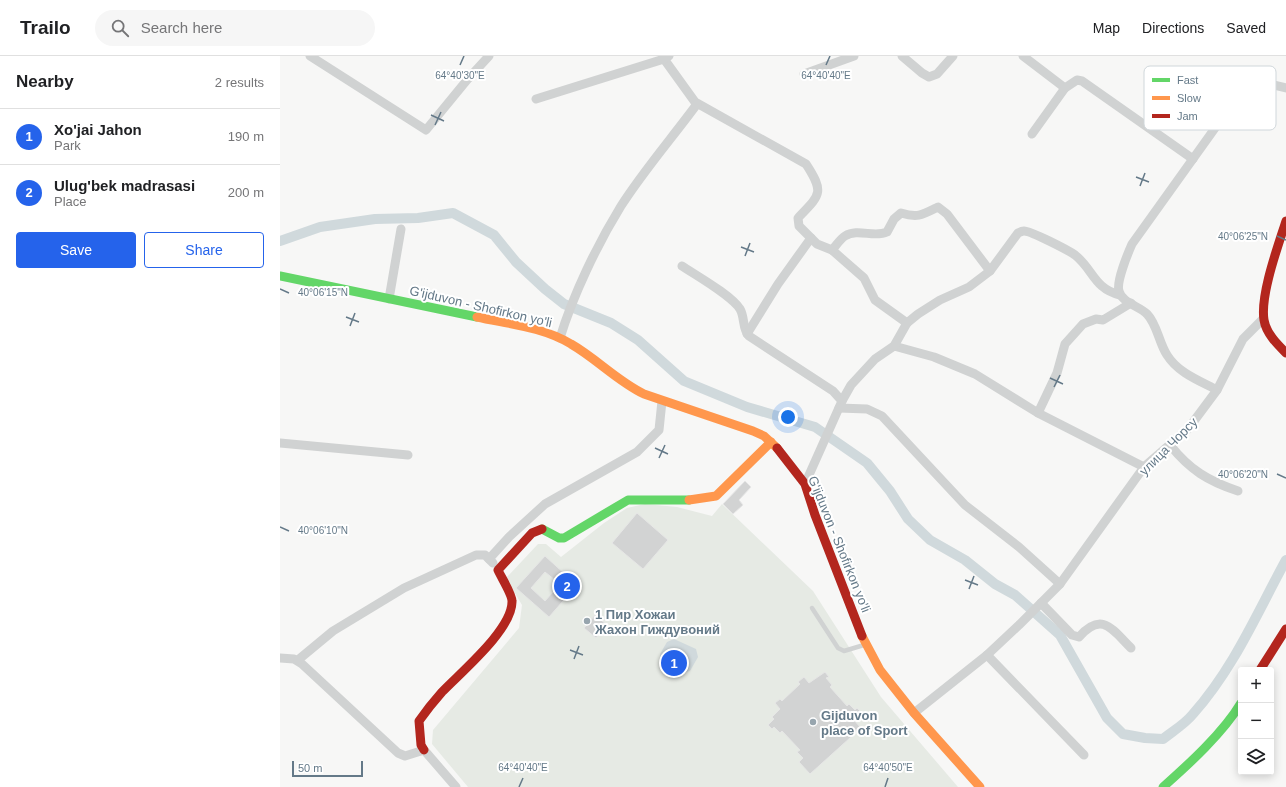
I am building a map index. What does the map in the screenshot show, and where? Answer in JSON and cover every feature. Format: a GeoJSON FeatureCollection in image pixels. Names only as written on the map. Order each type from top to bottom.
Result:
{"type":"FeatureCollection","features":[{"type":"Feature","properties":{"kind":"main road"},"geometry":{"type":"LineString","coordinates":[[1286,221],[1267,290],[1263,319],[1272,336],[1286,353]]}},
{"type":"Feature","properties":{"kind":"main road","name":"G'ijduvon - Shofirkon yo'li"},"geometry":{"type":"LineString","coordinates":[[280,276],[532,329],[560,338],[579,349],[627,386],[662,401],[753,430],[771,442],[784,455],[805,484],[815,515],[866,644],[888,683],[980,787]]}},
{"type":"Feature","properties":{"kind":"main road"},"geometry":{"type":"LineString","coordinates":[[424,750],[419,726],[422,717],[502,629],[509,618],[512,600],[498,569],[532,533],[538,529],[545,530],[559,538],[564,538],[628,500],[698,500],[716,496],[771,442]]}},
{"type":"Feature","properties":{"kind":"main road"},"geometry":{"type":"LineString","coordinates":[[1262,667],[1286,629]]}},
{"type":"Feature","properties":{"kind":"main road"},"geometry":{"type":"LineString","coordinates":[[1163,787],[1188,764],[1238,708]]}},
{"type":"Feature","properties":{"kind":"street"},"geometry":{"type":"LineString","coordinates":[[310,56],[426,130],[466,80],[489,56]]}},
{"type":"Feature","properties":{"kind":"street"},"geometry":{"type":"LineString","coordinates":[[804,74],[854,56]]}},
{"type":"Feature","properties":{"kind":"street"},"geometry":{"type":"LineString","coordinates":[[902,56],[929,77],[937,74],[953,56]]}},
{"type":"Feature","properties":{"kind":"street"},"geometry":{"type":"LineString","coordinates":[[1023,56],[1065,88]]}},
{"type":"Feature","properties":{"kind":"street"},"geometry":{"type":"LineString","coordinates":[[536,99],[666,57],[688,94],[697,104],[806,164],[813,174],[819,192],[817,198],[798,218],[799,226],[817,244],[832,250],[864,278],[875,300],[908,323]]}},
{"type":"Feature","properties":{"kind":"street"},"geometry":{"type":"LineString","coordinates":[[1032,134],[1065,88],[1077,80],[1082,81],[1144,125]]}},
{"type":"Feature","properties":{"kind":"street"},"geometry":{"type":"LineString","coordinates":[[1276,86],[1286,88]]}},
{"type":"Feature","properties":{"kind":"street"},"geometry":{"type":"LineString","coordinates":[[560,338],[569,308],[606,232],[621,207],[697,104]]}},
{"type":"Feature","properties":{"kind":"street"},"geometry":{"type":"LineString","coordinates":[[1152,130],[1193,159]]}},
{"type":"Feature","properties":{"kind":"street"},"geometry":{"type":"LineString","coordinates":[[1120,295],[1118,288],[1130,250],[1214,130]]}},
{"type":"Feature","properties":{"kind":"street"},"geometry":{"type":"LineString","coordinates":[[832,250],[845,236],[854,233],[869,233],[879,236],[887,232],[894,219],[901,213],[914,216],[923,215],[938,207],[947,214],[990,271]]}},
{"type":"Feature","properties":{"kind":"street"},"geometry":{"type":"LineString","coordinates":[[389,299],[401,229]]}},
{"type":"Feature","properties":{"kind":"street"},"geometry":{"type":"LineString","coordinates":[[805,484],[840,405],[851,385],[875,359],[894,346],[908,323],[918,314],[940,300],[969,287],[990,271],[1018,233],[1023,231],[1032,233],[1075,254],[1101,287],[1112,293],[1120,295],[1146,313],[1151,319],[1167,355],[1179,369],[1217,390]]}},
{"type":"Feature","properties":{"kind":"street"},"geometry":{"type":"LineString","coordinates":[[747,334],[778,284],[811,238]]}},
{"type":"Feature","properties":{"kind":"street"},"geometry":{"type":"LineString","coordinates":[[682,266],[734,302],[742,312],[747,334],[833,391],[840,405]]}},
{"type":"Feature","properties":{"kind":"street"},"geometry":{"type":"LineString","coordinates":[[1038,413],[1057,373],[1065,344],[1083,324],[1096,319],[1103,320],[1131,303]]}},
{"type":"Feature","properties":{"kind":"street","name":"улица Чорсу"},"geometry":{"type":"LineString","coordinates":[[914,713],[987,655],[1020,625],[1060,584],[1144,467],[1188,429],[1217,390],[1242,339],[1263,319]]}},
{"type":"Feature","properties":{"kind":"street"},"geometry":{"type":"LineString","coordinates":[[894,346],[934,357],[975,374],[1038,413],[1144,467]]}},
{"type":"Feature","properties":{"kind":"street"},"geometry":{"type":"LineString","coordinates":[[490,560],[509,537],[545,504],[637,452],[659,430],[662,401]]}},
{"type":"Feature","properties":{"kind":"street"},"geometry":{"type":"LineString","coordinates":[[840,405],[867,409],[882,416],[965,505],[1019,547],[1060,584]]}},
{"type":"Feature","properties":{"kind":"street"},"geometry":{"type":"LineString","coordinates":[[280,443],[408,456]]}},
{"type":"Feature","properties":{"kind":"street"},"geometry":{"type":"LineString","coordinates":[[1170,445],[1182,459],[1207,479],[1238,491]]}},
{"type":"Feature","properties":{"kind":"street"},"geometry":{"type":"LineString","coordinates":[[298,660],[333,630],[404,588],[476,555],[485,555],[498,569]]}},
{"type":"Feature","properties":{"kind":"street"},"geometry":{"type":"LineString","coordinates":[[1039,606],[1072,635],[1079,637],[1095,623],[1101,623],[1108,626],[1131,648]]}},
{"type":"Feature","properties":{"kind":"street"},"geometry":{"type":"LineString","coordinates":[[987,655],[1084,755]]}},
{"type":"Feature","properties":{"kind":"street"},"geometry":{"type":"LineString","coordinates":[[280,658],[298,660],[398,753],[405,756],[424,750],[456,787]]}},
{"type":"Feature","properties":{"kind":"lane"},"geometry":{"type":"LineString","coordinates":[[812,608],[838,648],[844,651],[866,644]]}},
{"type":"Feature","properties":{"kind":"shaded area"},"geometry":{"type":"Polygon","coordinates":[[[645,504],[677,507],[712,516],[722,504],[813,591],[881,697],[958,787],[468,787],[432,744],[433,730],[519,628],[522,605],[506,578],[538,544],[546,544],[561,557],[604,523],[627,508],[645,504]]]}},
{"type":"Feature","properties":{"kind":"shaded area"},"geometry":{"type":"Polygon","coordinates":[[[674,639],[696,649],[698,657],[690,671],[682,673],[661,662],[660,654],[667,642],[674,639]]]}},
{"type":"Feature","properties":{"kind":"building"},"geometry":{"type":"Polygon","coordinates":[[[745,481],[751,487],[739,500],[743,505],[733,514],[723,504],[745,481]]]}},
{"type":"Feature","properties":{"kind":"building"},"geometry":{"type":"Polygon","coordinates":[[[637,513],[668,540],[643,569],[612,543],[637,513]]]}},
{"type":"Feature","properties":{"kind":"building"},"geometry":{"type":"Polygon","coordinates":[[[545,556],[577,585],[549,617],[516,588],[545,556]],[[545,572],[531,588],[545,601],[560,584],[545,572]]]}},
{"type":"Feature","properties":{"kind":"building"},"geometry":{"type":"Polygon","coordinates":[[[595,615],[607,625],[596,638],[584,628],[595,615]]]}},
{"type":"Feature","properties":{"kind":"building","name":"Gijduvon place of Sport"},"geometry":{"type":"Polygon","coordinates":[[[825,672],[829,677],[826,678],[832,685],[830,687],[847,706],[849,704],[855,710],[857,708],[861,712],[853,719],[861,728],[810,774],[799,762],[803,758],[797,752],[800,750],[782,731],[780,733],[774,727],[772,729],[768,725],[774,719],[772,717],[780,709],[775,703],[780,699],[782,701],[800,684],[798,682],[804,677],[809,683],[825,672]]]}},
{"type":"Feature","properties":{"kind":"waterway"},"geometry":{"type":"LineString","coordinates":[[280,241],[320,227],[375,219],[418,218],[453,213],[494,235],[516,262],[545,289],[564,304],[611,323],[638,340],[684,381],[747,407],[815,427],[867,463],[890,491],[908,519],[930,540],[965,560],[995,584],[1015,595],[1060,635],[1107,718],[1123,734],[1145,738],[1163,739],[1190,718],[1208,696],[1233,659],[1286,560]]}},
{"type":"Feature","properties":{"kind":"traffic: fast"},"geometry":{"type":"LineString","coordinates":[[280,276],[477,317]]}},
{"type":"Feature","properties":{"kind":"traffic: fast"},"geometry":{"type":"LineString","coordinates":[[542,529],[559,538],[564,538],[628,500],[689,500]]}},
{"type":"Feature","properties":{"kind":"traffic: fast"},"geometry":{"type":"LineString","coordinates":[[1163,787],[1215,737],[1238,708]]}},
{"type":"Feature","properties":{"kind":"traffic: slow"},"geometry":{"type":"LineString","coordinates":[[477,317],[526,327],[560,338],[580,350],[634,389],[644,394],[753,431],[764,436],[777,448]]}},
{"type":"Feature","properties":{"kind":"traffic: slow"},"geometry":{"type":"LineString","coordinates":[[689,500],[716,496],[771,442]]}},
{"type":"Feature","properties":{"kind":"traffic: slow"},"geometry":{"type":"LineString","coordinates":[[862,636],[880,670],[914,713],[980,787]]}},
{"type":"Feature","properties":{"kind":"traffic: jam"},"geometry":{"type":"LineString","coordinates":[[1286,221],[1270,270],[1263,310],[1265,325],[1269,334],[1286,353]]}},
{"type":"Feature","properties":{"kind":"traffic: jam"},"geometry":{"type":"LineString","coordinates":[[777,448],[805,484],[815,515],[862,636]]}},
{"type":"Feature","properties":{"kind":"traffic: jam"},"geometry":{"type":"LineString","coordinates":[[424,750],[421,745],[419,721],[442,692],[473,662],[495,637],[510,612],[512,598],[498,570],[532,533],[542,529]]}},
{"type":"Feature","properties":{"kind":"traffic: jam"},"geometry":{"type":"LineString","coordinates":[[1262,667],[1286,629]]}},
{"type":"Feature","properties":{"kind":"place","name":"Ulug'bek madrasasi"},"geometry":{"type":"Point","coordinates":[567,586]}},
{"type":"Feature","properties":{"kind":"place","name":"1 Пир Хожаи Жахон Гиждувоний"},"geometry":{"type":"Point","coordinates":[587,621]}},
{"type":"Feature","properties":{"kind":"place","name":"Xo'jai Jahon"},"geometry":{"type":"Point","coordinates":[674,663]}},
{"type":"Feature","properties":{"kind":"place","name":"Gijduvon place of Sport"},"geometry":{"type":"Point","coordinates":[813,722]}}]}
